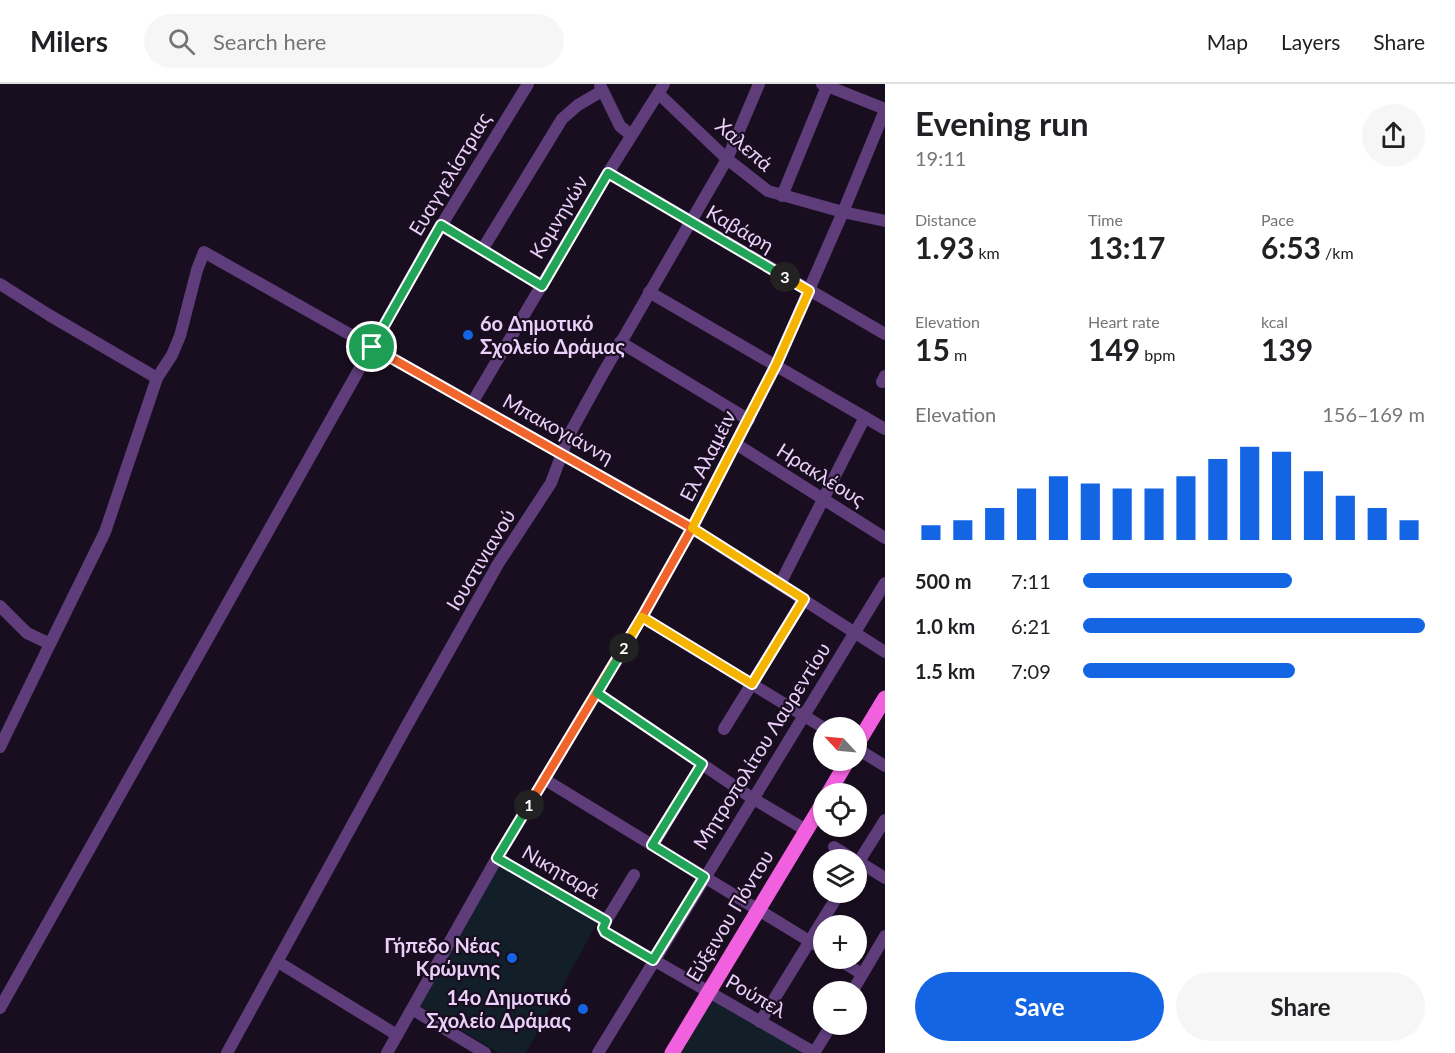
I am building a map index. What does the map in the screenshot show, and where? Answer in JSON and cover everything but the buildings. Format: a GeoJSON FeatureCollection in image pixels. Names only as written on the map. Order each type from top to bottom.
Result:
{"type":"FeatureCollection","features":[{"type":"Feature","properties":{"kind":"main road"},"geometry":{"type":"LineString","coordinates":[[867,728],[885,698]]}},
{"type":"Feature","properties":{"kind":"main road","name":"Εύξεινου Πόντου"},"geometry":{"type":"LineString","coordinates":[[672,1053],[813,819]]}},
{"type":"Feature","properties":{"kind":"street","name":"Ευαγγελίστριας"},"geometry":{"type":"LineString","coordinates":[[0,1008],[441,225],[528,84]]}},
{"type":"Feature","properties":{"kind":"street","name":"Ιουστινιανού"},"geometry":{"type":"LineString","coordinates":[[227,1053],[483,591],[550,483],[569,435],[620,342],[728,159],[759,84]]}},
{"type":"Feature","properties":{"kind":"street"},"geometry":{"type":"LineString","coordinates":[[782,196],[826,85],[885,110]]}},
{"type":"Feature","properties":{"kind":"street"},"geometry":{"type":"LineString","coordinates":[[482,250],[564,117],[601,88],[620,126],[632,135]]}},
{"type":"Feature","properties":{"kind":"street","name":"Χαλεπά"},"geometry":{"type":"LineString","coordinates":[[662,89],[728,159],[758,184],[782,196],[885,221]]}},
{"type":"Feature","properties":{"kind":"street","name":"Κομνηνών"},"geometry":{"type":"LineString","coordinates":[[472,403],[608,173],[662,89]]}},
{"type":"Feature","properties":{"kind":"street","name":"Ελ Αλαμέιν"},"geometry":{"type":"LineString","coordinates":[[387,1053],[497,858],[642,617],[692,528],[776,365],[885,110]]}},
{"type":"Feature","properties":{"kind":"street","name":"Καβάφη"},"geometry":{"type":"LineString","coordinates":[[608,173],[885,334]]}},
{"type":"Feature","properties":{"kind":"street"},"geometry":{"type":"LineString","coordinates":[[441,225],[542,286]]}},
{"type":"Feature","properties":{"kind":"street","name":"Μπακογιάννη"},"geometry":{"type":"LineString","coordinates":[[157,378],[178,343],[204,252],[692,528],[885,652]]}},
{"type":"Feature","properties":{"kind":"street"},"geometry":{"type":"LineString","coordinates":[[0,284],[157,378],[105,532],[0,747]]}},
{"type":"Feature","properties":{"kind":"street"},"geometry":{"type":"LineString","coordinates":[[649,292],[885,429]]}},
{"type":"Feature","properties":{"kind":"street"},"geometry":{"type":"LineString","coordinates":[[620,342],[749,420]]}},
{"type":"Feature","properties":{"kind":"street"},"geometry":{"type":"LineString","coordinates":[[780,584],[865,417]]}},
{"type":"Feature","properties":{"kind":"street","name":"Ηρακλέους"},"geometry":{"type":"LineString","coordinates":[[736,444],[885,538]]}},
{"type":"Feature","properties":{"kind":"street","name":"Μητροπολίτου Λαυρεντίου"},"geometry":{"type":"LineString","coordinates":[[598,1053],[885,583]]}},
{"type":"Feature","properties":{"kind":"street"},"geometry":{"type":"LineString","coordinates":[[724,729],[804,599]]}},
{"type":"Feature","properties":{"kind":"street"},"geometry":{"type":"LineString","coordinates":[[0,606],[27,633],[50,645]]}},
{"type":"Feature","properties":{"kind":"street"},"geometry":{"type":"LineString","coordinates":[[642,617],[813,721]]}},
{"type":"Feature","properties":{"kind":"street"},"geometry":{"type":"LineString","coordinates":[[597,693],[752,798],[806,830]]}},
{"type":"Feature","properties":{"kind":"street"},"geometry":{"type":"LineString","coordinates":[[867,754],[885,766]]}},
{"type":"Feature","properties":{"kind":"street"},"geometry":{"type":"LineString","coordinates":[[652,845],[702,764]]}},
{"type":"Feature","properties":{"kind":"street"},"geometry":{"type":"LineString","coordinates":[[544,779],[813,944]]}},
{"type":"Feature","properties":{"kind":"street"},"geometry":{"type":"LineString","coordinates":[[866,849],[885,820]]}},
{"type":"Feature","properties":{"kind":"street","name":"Νικηταρά"},"geometry":{"type":"LineString","coordinates":[[497,858],[605,925],[653,960],[709,992]]}},
{"type":"Feature","properties":{"kind":"street"},"geometry":{"type":"LineString","coordinates":[[867,868],[885,878]]}},
{"type":"Feature","properties":{"kind":"street"},"geometry":{"type":"LineString","coordinates":[[605,925],[634,875]]}},
{"type":"Feature","properties":{"kind":"street"},"geometry":{"type":"LineString","coordinates":[[760,1022],[833,903]]}},
{"type":"Feature","properties":{"kind":"street"},"geometry":{"type":"LineString","coordinates":[[858,981],[885,936]]}},
{"type":"Feature","properties":{"kind":"street"},"geometry":{"type":"LineString","coordinates":[[278,962],[397,1035]]}},
{"type":"Feature","properties":{"kind":"street"},"geometry":{"type":"LineString","coordinates":[[854,969],[862,974]]}},
{"type":"Feature","properties":{"kind":"street","name":"Ρούπελ"},"geometry":{"type":"LineString","coordinates":[[709,992],[814,1053]]}},
{"type":"Feature","properties":{"kind":"street"},"geometry":{"type":"LineString","coordinates":[[412,1009],[485,1053]]}},
{"type":"Feature","properties":{"kind":"street"},"geometry":{"type":"LineString","coordinates":[[814,1053],[825,1035]]}},
{"type":"Feature","properties":{"kind":"shaded area","name":"Γήπεδο Νέας Κρώμνης"},"geometry":{"type":"Polygon","coordinates":[[[498,866],[597,923],[526,1053],[499,1053],[419,1005],[498,866]]]}},
{"type":"Feature","properties":{"kind":"shaded area"},"geometry":{"type":"Polygon","coordinates":[[[714,997],[808,1053],[681,1053],[714,997]]]}},
{"type":"Feature","properties":{"kind":"place","name":"6o Δημοτικό Σχολείο Δράμας"},"geometry":{"type":"Point","coordinates":[468,335]}},
{"type":"Feature","properties":{"kind":"place","name":"Γήπεδο Νέας Κρώμνης"},"geometry":{"type":"Point","coordinates":[512,958]}},
{"type":"Feature","properties":{"kind":"place","name":"14ο Δημοτικό Σχολείο Δράμας"},"geometry":{"type":"Point","coordinates":[583,1009]}},
{"type":"Feature","properties":{"kind":"route"},"geometry":{"type":"LineString","coordinates":[[372,347],[441,225],[542,286],[608,173],[809,291],[749,420],[692,528],[804,599],[752,684],[642,617],[597,693],[702,764],[652,845],[704,877],[653,960],[605,932],[603,928],[606,921],[497,858],[642,617],[692,528],[372,347]]}}]}
